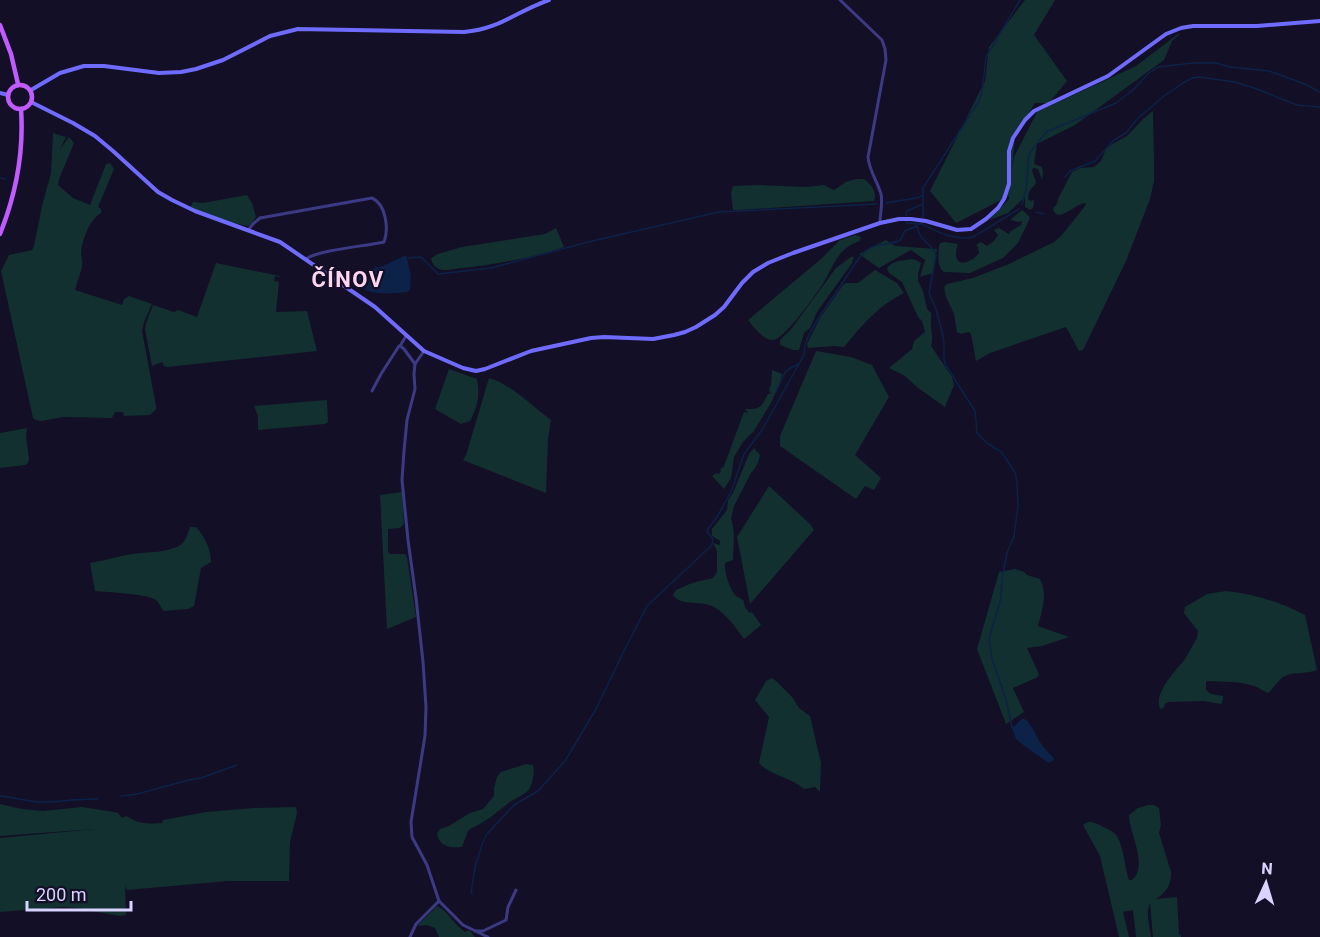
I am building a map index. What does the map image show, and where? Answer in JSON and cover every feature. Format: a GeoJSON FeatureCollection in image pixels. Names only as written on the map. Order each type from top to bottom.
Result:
{"type":"FeatureCollection","features":[{"type":"Feature","properties":{"kind":"main road"},"geometry":{"type":"LineString","coordinates":[[0,25],[18,84]]}},
{"type":"Feature","properties":{"kind":"main road"},"geometry":{"type":"LineString","coordinates":[[18,84],[25,85],[31,90],[31,102],[27,107],[21,109],[10,105],[8,95],[10,89],[18,84]]}},
{"type":"Feature","properties":{"kind":"main road"},"geometry":{"type":"LineString","coordinates":[[0,234],[13,197],[18,172],[22,138],[21,109]]}},
{"type":"Feature","properties":{"kind":"street"},"geometry":{"type":"LineString","coordinates":[[31,90],[54,76],[80,67],[94,66],[152,72],[181,72],[200,68],[270,36],[302,29],[464,32],[480,30],[506,21],[549,0]]}},
{"type":"Feature","properties":{"kind":"street"},"geometry":{"type":"LineString","coordinates":[[840,0],[882,40],[885,50],[886,60],[868,157],[882,201],[880,223]]}},
{"type":"Feature","properties":{"kind":"street"},"geometry":{"type":"LineString","coordinates":[[31,102],[98,138],[158,192],[195,211],[280,242],[375,307],[424,351],[464,368],[476,370],[485,369],[531,351],[591,338],[653,339],[696,327],[724,307],[753,272],[768,263],[880,223],[899,219],[918,220],[957,230],[976,226],[1001,204],[1009,184],[1010,151],[1013,138],[1024,120],[1034,111],[1108,76],[1166,34],[1180,28],[1257,26],[1320,21]]}},
{"type":"Feature","properties":{"kind":"street"},"geometry":{"type":"LineString","coordinates":[[0,93],[8,95]]}},
{"type":"Feature","properties":{"kind":"street"},"geometry":{"type":"LineString","coordinates":[[248,230],[260,218],[372,198],[378,201],[386,222],[387,234],[384,242],[327,252],[306,259]]}},
{"type":"Feature","properties":{"kind":"street"},"geometry":{"type":"LineString","coordinates":[[372,391],[406,336]]}},
{"type":"Feature","properties":{"kind":"street"},"geometry":{"type":"LineString","coordinates":[[400,346],[415,364]]}},
{"type":"Feature","properties":{"kind":"street"},"geometry":{"type":"LineString","coordinates":[[424,351],[415,364],[402,480],[421,641],[426,707],[425,736],[411,822],[412,837],[428,865],[439,901],[463,925],[488,937]]}},
{"type":"Feature","properties":{"kind":"street"},"geometry":{"type":"LineString","coordinates":[[475,931],[483,931],[506,920],[508,907],[516,890]]}},
{"type":"Feature","properties":{"kind":"street"},"geometry":{"type":"LineString","coordinates":[[410,937],[416,924],[439,901]]}},
{"type":"Feature","properties":{"kind":"green space"},"geometry":{"type":"Polygon","coordinates":[[[1025,0],[1055,0],[1034,35],[1067,81],[1049,103],[1035,103],[1015,136],[1012,170],[1014,157],[1037,112],[1136,66],[1180,34],[1172,41],[1164,60],[1075,125],[1037,144],[1034,164],[1042,167],[1043,172],[1042,180],[1038,169],[1033,168],[1036,182],[1028,195],[1028,199],[1034,200],[1034,206],[1030,210],[1025,207],[1025,197],[1008,213],[989,220],[1009,199],[1009,196],[956,223],[930,191],[985,81],[989,47],[1025,0]]]}},
{"type":"Feature","properties":{"kind":"green space"},"geometry":{"type":"Polygon","coordinates":[[[1153,111],[1154,181],[1150,199],[1126,261],[1083,350],[1079,351],[1066,327],[990,353],[976,361],[971,334],[957,332],[954,314],[944,287],[947,284],[973,278],[1009,264],[1054,242],[1086,203],[1062,214],[1058,215],[1054,212],[1053,208],[1072,172],[1080,168],[1094,167],[1101,161],[1106,149],[1127,136],[1153,111]]]}},
{"type":"Feature","properties":{"kind":"green space"},"geometry":{"type":"Polygon","coordinates":[[[53,133],[66,137],[60,149],[69,137],[74,143],[58,185],[73,198],[90,205],[106,164],[110,163],[114,169],[98,207],[101,213],[93,220],[83,242],[82,267],[75,290],[122,305],[124,299],[129,296],[152,304],[142,331],[156,406],[150,415],[124,416],[123,412],[115,412],[112,418],[63,417],[42,421],[33,418],[1,271],[9,255],[32,250],[34,246],[51,173],[53,133]]]}},
{"type":"Feature","properties":{"kind":"green space"},"geometry":{"type":"Polygon","coordinates":[[[856,179],[864,179],[871,186],[875,195],[874,201],[733,210],[731,193],[733,186],[806,187],[824,185],[834,190],[856,179]]]}},
{"type":"Feature","properties":{"kind":"green space"},"geometry":{"type":"Polygon","coordinates":[[[247,195],[256,217],[248,226],[232,223],[190,208],[193,202],[203,203],[247,195]]]}},
{"type":"Feature","properties":{"kind":"green space"},"geometry":{"type":"Polygon","coordinates":[[[1022,210],[1030,218],[1018,243],[1003,258],[970,273],[944,272],[941,269],[940,243],[958,244],[956,257],[958,261],[970,261],[979,253],[976,245],[981,242],[987,246],[994,241],[998,235],[994,230],[999,228],[1009,234],[1021,225],[1022,221],[1010,220],[1022,210]]]}},
{"type":"Feature","properties":{"kind":"green space"},"geometry":{"type":"Polygon","coordinates":[[[556,228],[564,247],[540,254],[447,270],[437,268],[431,260],[438,254],[462,247],[545,234],[556,228]]]}},
{"type":"Feature","properties":{"kind":"green space"},"geometry":{"type":"Polygon","coordinates":[[[855,235],[861,237],[860,241],[841,253],[815,295],[785,332],[778,338],[770,340],[756,330],[748,320],[821,259],[840,240],[855,235]]]}},
{"type":"Feature","properties":{"kind":"green space"},"geometry":{"type":"Polygon","coordinates":[[[886,240],[895,246],[937,249],[933,273],[920,277],[925,260],[911,250],[879,268],[859,254],[886,240]]]}},
{"type":"Feature","properties":{"kind":"green space"},"geometry":{"type":"Polygon","coordinates":[[[854,257],[852,263],[817,312],[810,328],[804,333],[799,350],[780,345],[780,340],[792,328],[836,268],[854,257]]]}},
{"type":"Feature","properties":{"kind":"green space"},"geometry":{"type":"Polygon","coordinates":[[[911,259],[921,263],[918,281],[927,309],[931,313],[931,346],[952,377],[954,385],[945,407],[905,376],[889,368],[912,349],[914,341],[925,332],[922,321],[902,282],[887,269],[894,262],[911,259]]]}},
{"type":"Feature","properties":{"kind":"green space"},"geometry":{"type":"Polygon","coordinates":[[[216,263],[280,276],[275,276],[274,281],[279,282],[276,312],[307,311],[317,351],[167,367],[162,362],[152,366],[145,329],[153,305],[197,317],[216,263]]]}},
{"type":"Feature","properties":{"kind":"green space"},"geometry":{"type":"Polygon","coordinates":[[[875,270],[897,283],[904,293],[879,310],[844,347],[808,348],[807,344],[820,318],[843,285],[858,283],[875,270]]]}},
{"type":"Feature","properties":{"kind":"green space"},"geometry":{"type":"Polygon","coordinates":[[[816,351],[851,357],[872,365],[889,397],[855,455],[881,478],[874,490],[865,486],[856,499],[780,446],[780,436],[816,351]]]}},
{"type":"Feature","properties":{"kind":"green space"},"geometry":{"type":"Polygon","coordinates":[[[449,369],[477,379],[478,400],[475,410],[470,421],[461,424],[435,409],[449,369]]]}},
{"type":"Feature","properties":{"kind":"green space"},"geometry":{"type":"Polygon","coordinates":[[[772,370],[782,374],[780,383],[754,431],[743,442],[734,457],[731,478],[724,489],[712,476],[719,474],[724,466],[744,412],[748,413],[745,409],[760,407],[768,394],[771,394],[769,390],[772,370]]]}},
{"type":"Feature","properties":{"kind":"green space"},"geometry":{"type":"Polygon","coordinates":[[[489,378],[514,390],[551,420],[546,493],[463,460],[489,378]]]}},
{"type":"Feature","properties":{"kind":"green space"},"geometry":{"type":"Polygon","coordinates":[[[327,400],[328,422],[325,424],[258,430],[258,416],[254,406],[327,400]]]}},
{"type":"Feature","properties":{"kind":"green space"},"geometry":{"type":"Polygon","coordinates":[[[27,428],[28,463],[0,468],[0,433],[27,428]]]}},
{"type":"Feature","properties":{"kind":"green space"},"geometry":{"type":"Polygon","coordinates":[[[754,448],[760,458],[734,506],[731,519],[734,534],[733,560],[725,563],[726,576],[732,590],[744,601],[744,605],[761,625],[744,639],[719,610],[709,605],[681,601],[673,595],[676,590],[692,583],[713,578],[717,572],[717,551],[713,543],[720,545],[720,541],[712,536],[712,529],[727,510],[728,500],[754,448]]]}},
{"type":"Feature","properties":{"kind":"green space"},"geometry":{"type":"Polygon","coordinates":[[[769,486],[814,530],[750,604],[737,537],[769,486]]]}},
{"type":"Feature","properties":{"kind":"green space"},"geometry":{"type":"Polygon","coordinates":[[[402,492],[404,524],[400,528],[388,529],[388,552],[405,554],[407,557],[416,617],[387,629],[380,495],[402,492]]]}},
{"type":"Feature","properties":{"kind":"green space"},"geometry":{"type":"Polygon","coordinates":[[[190,527],[196,527],[205,539],[211,562],[201,568],[194,606],[188,609],[164,611],[152,598],[95,591],[90,563],[177,547],[186,538],[190,527]]]}},
{"type":"Feature","properties":{"kind":"green space"},"geometry":{"type":"Polygon","coordinates":[[[1015,569],[1040,579],[1044,597],[1038,626],[1069,637],[1042,646],[1027,648],[1039,674],[1038,677],[1013,688],[1024,712],[1006,724],[977,649],[999,572],[1015,569]]]}},
{"type":"Feature","properties":{"kind":"green space"},"geometry":{"type":"Polygon","coordinates":[[[1226,591],[1267,599],[1305,615],[1317,670],[1284,676],[1268,693],[1243,683],[1208,681],[1206,690],[1211,694],[1223,696],[1221,704],[1204,701],[1169,702],[1160,709],[1162,691],[1197,638],[1198,631],[1184,613],[1185,607],[1207,594],[1226,591]]]}},
{"type":"Feature","properties":{"kind":"green space"},"geometry":{"type":"Polygon","coordinates":[[[772,678],[793,698],[799,708],[810,716],[821,763],[820,792],[815,787],[804,789],[759,763],[769,717],[755,700],[766,681],[772,678]]]}},
{"type":"Feature","properties":{"kind":"green space"},"geometry":{"type":"Polygon","coordinates":[[[526,764],[534,767],[533,779],[528,790],[470,829],[462,847],[450,847],[440,842],[437,834],[440,829],[470,813],[483,809],[494,796],[497,777],[501,772],[526,764]]]}},
{"type":"Feature","properties":{"kind":"green space"},"geometry":{"type":"Polygon","coordinates":[[[0,804],[43,811],[82,807],[114,812],[122,818],[126,816],[139,822],[152,823],[162,823],[163,820],[206,812],[296,807],[297,813],[290,842],[289,881],[228,881],[127,890],[125,886],[126,915],[120,916],[88,909],[63,907],[0,912],[0,838],[95,829],[0,836],[0,804]]]}},
{"type":"Feature","properties":{"kind":"green space"},"geometry":{"type":"Polygon","coordinates":[[[1148,805],[1159,808],[1161,825],[1159,833],[1171,872],[1167,888],[1156,899],[1177,897],[1181,937],[1153,937],[1150,903],[1148,915],[1151,937],[1136,937],[1133,910],[1123,912],[1129,937],[1119,937],[1100,856],[1083,825],[1089,822],[1095,823],[1116,835],[1122,849],[1129,880],[1132,880],[1137,874],[1139,858],[1129,815],[1138,808],[1148,805]]]}},
{"type":"Feature","properties":{"kind":"green space"},"geometry":{"type":"Polygon","coordinates":[[[437,906],[461,929],[465,932],[469,930],[475,937],[439,937],[435,928],[427,925],[417,926],[437,906]]]}},
{"type":"Feature","properties":{"kind":"water"},"geometry":{"type":"Polygon","coordinates":[[[406,255],[411,275],[410,290],[407,292],[372,292],[353,279],[352,276],[355,273],[383,266],[406,255]]]}},
{"type":"Feature","properties":{"kind":"water"},"geometry":{"type":"Polygon","coordinates":[[[1023,718],[1031,725],[1040,742],[1054,760],[1047,762],[1016,739],[1012,728],[1023,718]]]}},
{"type":"Feature","properties":{"kind":"waterway"},"geometry":{"type":"LineString","coordinates":[[1019,209],[973,237],[953,237],[921,224],[923,188],[979,101],[986,57],[1020,0]]}},
{"type":"Feature","properties":{"kind":"waterway"},"geometry":{"type":"LineString","coordinates":[[1022,205],[1026,190],[1029,154],[1046,132],[1116,103],[1158,67],[1216,63],[1230,67],[1269,71],[1320,92]]}},
{"type":"Feature","properties":{"kind":"waterway"},"geometry":{"type":"LineString","coordinates":[[1065,177],[1070,171],[1095,161],[1113,141],[1127,132],[1137,119],[1164,96],[1192,78],[1235,82],[1297,105],[1320,107]]}},
{"type":"Feature","properties":{"kind":"waterway"},"geometry":{"type":"LineString","coordinates":[[0,178],[6,179]]}},
{"type":"Feature","properties":{"kind":"waterway"},"geometry":{"type":"LineString","coordinates":[[886,203],[922,196]]}},
{"type":"Feature","properties":{"kind":"waterway"},"geometry":{"type":"LineString","coordinates":[[408,258],[421,257],[438,274],[491,268],[592,241],[719,212],[877,204]]}},
{"type":"Feature","properties":{"kind":"waterway"},"geometry":{"type":"LineString","coordinates":[[906,216],[907,211],[923,204]]}},
{"type":"Feature","properties":{"kind":"waterway"},"geometry":{"type":"LineString","coordinates":[[1036,212],[1044,214]]}},
{"type":"Feature","properties":{"kind":"waterway"},"geometry":{"type":"LineString","coordinates":[[906,222],[920,224]]}},
{"type":"Feature","properties":{"kind":"waterway"},"geometry":{"type":"LineString","coordinates":[[916,224],[921,236],[936,255],[929,293],[943,336],[945,364],[975,411],[977,433],[1001,452],[1015,473],[1017,482],[1018,506],[1014,536],[1007,553],[1001,598],[989,639],[992,659],[1006,699],[1012,728]]}},
{"type":"Feature","properties":{"kind":"waterway"},"geometry":{"type":"LineString","coordinates":[[472,894],[475,867],[487,834],[514,805],[538,791],[565,761],[596,709],[647,606],[712,545],[713,539],[707,530],[731,492],[744,454],[762,430],[804,355],[805,344],[814,325],[863,253],[876,245],[899,241],[905,231],[917,226]]}},
{"type":"Feature","properties":{"kind":"waterway"},"geometry":{"type":"LineString","coordinates":[[776,392],[786,372],[799,364]]}},
{"type":"Feature","properties":{"kind":"waterway"},"geometry":{"type":"LineString","coordinates":[[121,796],[201,778],[237,765]]}},
{"type":"Feature","properties":{"kind":"waterway"},"geometry":{"type":"LineString","coordinates":[[0,796],[42,802],[98,799]]}},
{"type":"Feature","properties":{"kind":"district","name":"ČÍNOV"},"geometry":{"type":"Point","coordinates":[348,279]}}]}
